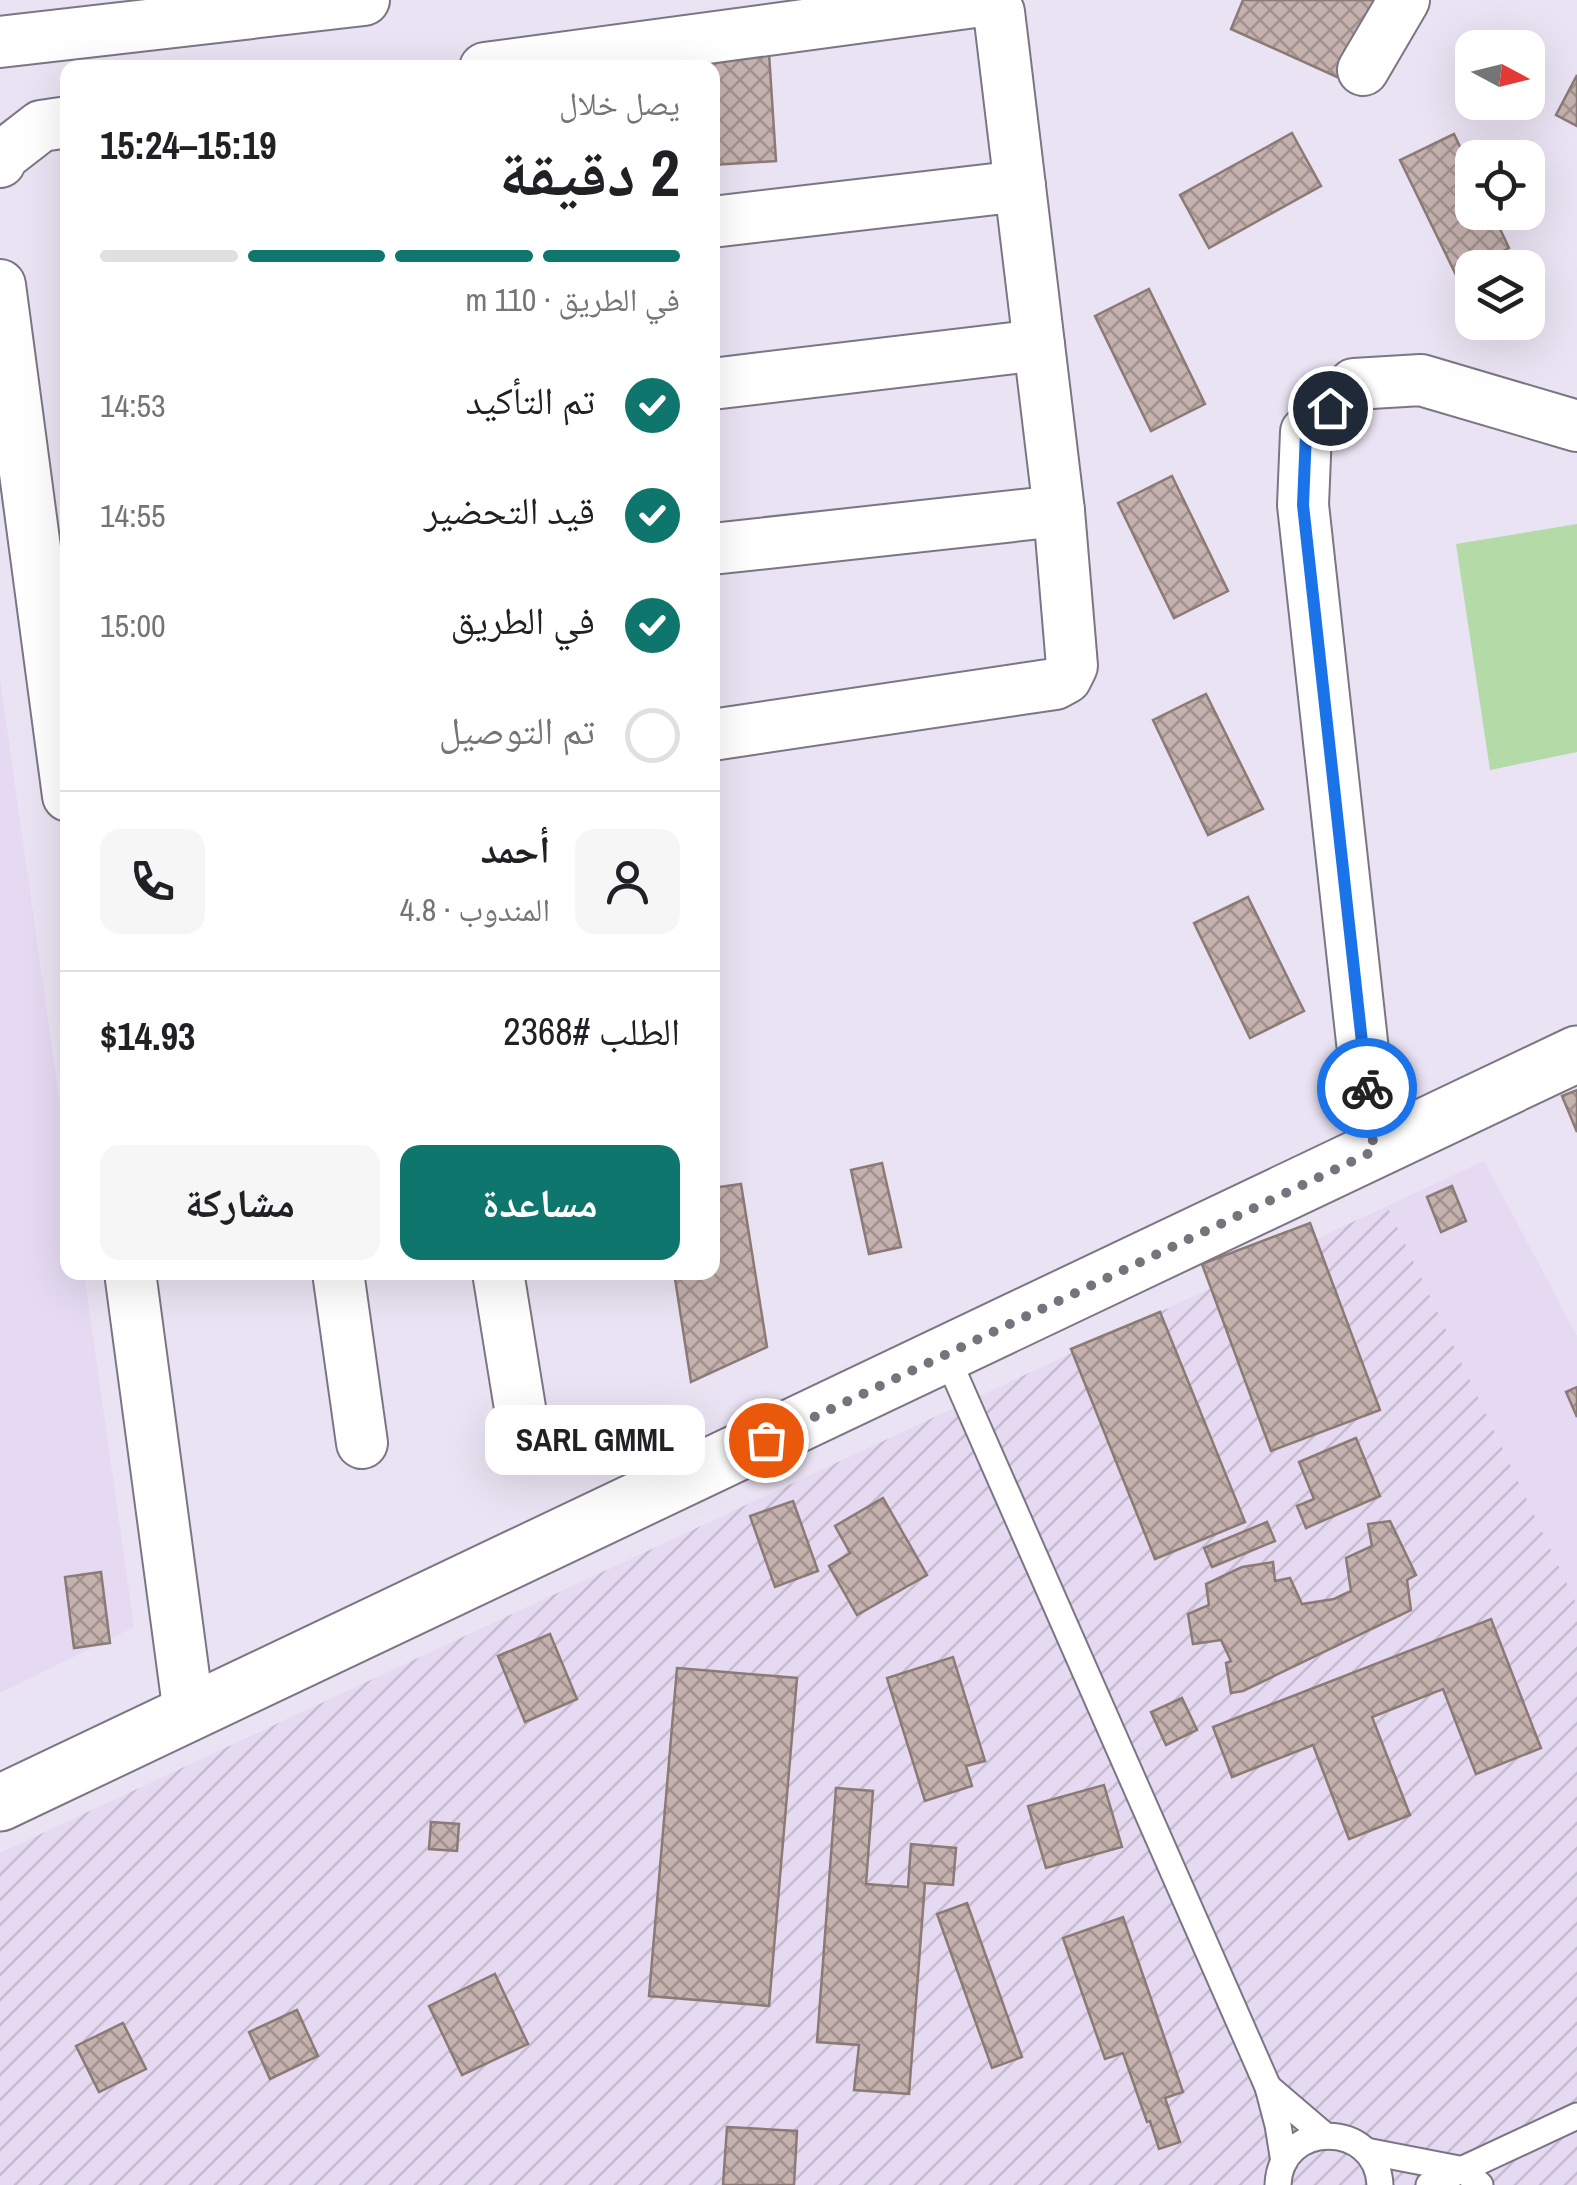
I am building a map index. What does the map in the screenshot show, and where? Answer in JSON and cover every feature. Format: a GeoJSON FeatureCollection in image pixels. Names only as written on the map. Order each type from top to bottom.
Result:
{"type":"FeatureCollection","features":[{"type":"Feature","properties":{"kind":"main road"},"geometry":{"type":"LineString","coordinates":[[0,1803],[1577,1054]]}},
{"type":"Feature","properties":{"kind":"street"},"geometry":{"type":"LineString","coordinates":[[0,42],[364,0]]}},
{"type":"Feature","properties":{"kind":"street"},"geometry":{"type":"LineString","coordinates":[[1362,70],[1404,0]]}},
{"type":"Feature","properties":{"kind":"street"},"geometry":{"type":"LineString","coordinates":[[552,60],[982,1],[993,3],[999,12],[1059,512],[1072,666],[1066,678],[1055,684],[720,734]]}},
{"type":"Feature","properties":{"kind":"street"},"geometry":{"type":"LineString","coordinates":[[0,162],[1,157],[41,126],[60,123]]}},
{"type":"Feature","properties":{"kind":"street"},"geometry":{"type":"LineString","coordinates":[[720,221],[1020,186]]}},
{"type":"Feature","properties":{"kind":"street"},"geometry":{"type":"LineString","coordinates":[[0,285],[60,736]]}},
{"type":"Feature","properties":{"kind":"street"},"geometry":{"type":"LineString","coordinates":[[720,383],[1040,345]]}},
{"type":"Feature","properties":{"kind":"street"},"geometry":{"type":"LineString","coordinates":[[1374,1151],[1303,505],[1306,432],[1354,384],[1421,380],[1577,426]]}},
{"type":"Feature","properties":{"kind":"street"},"geometry":{"type":"LineString","coordinates":[[720,548],[1059,512]]}},
{"type":"Feature","properties":{"kind":"street"},"geometry":{"type":"LineString","coordinates":[[131,1280],[188,1714]]}},
{"type":"Feature","properties":{"kind":"street"},"geometry":{"type":"LineString","coordinates":[[339,1280],[362,1443]]}},
{"type":"Feature","properties":{"kind":"street"},"geometry":{"type":"LineString","coordinates":[[499,1280],[525,1439]]}},
{"type":"Feature","properties":{"kind":"lane"},"geometry":{"type":"LineString","coordinates":[[946,1355],[1268,2088],[1281,2173]]}},
{"type":"Feature","properties":{"kind":"lane"},"geometry":{"type":"LineString","coordinates":[[1268,2088],[1323,2134]]}},
{"type":"Feature","properties":{"kind":"lane"},"geometry":{"type":"LineString","coordinates":[[1430,2185],[1472,2177],[1577,2116]]}},
{"type":"Feature","properties":{"kind":"lane"},"geometry":{"type":"LineString","coordinates":[[1281,2173],[1294,2148],[1323,2134],[1339,2135],[1366,2151],[1472,2177]]}},
{"type":"Feature","properties":{"kind":"lane"},"geometry":{"type":"LineString","coordinates":[[1366,2151],[1376,2164],[1380,2185]]}},
{"type":"Feature","properties":{"kind":"shaded area"},"geometry":{"type":"Polygon","coordinates":[[[0,678],[60,1105],[60,1280],[85,1280],[134,1627],[0,1693],[0,678]]]}},
{"type":"Feature","properties":{"kind":"shaded area"},"geometry":{"type":"Polygon","coordinates":[[[1484,1161],[1577,1336],[1577,1605],[1387,1206],[1484,1161]]]}},
{"type":"Feature","properties":{"kind":"shaded area"},"geometry":{"type":"Polygon","coordinates":[[[1387,1206],[1577,1605],[1577,2185],[0,2185],[0,1853],[1387,1206]]]}},
{"type":"Feature","properties":{"kind":"green space"},"geometry":{"type":"Polygon","coordinates":[[[1577,524],[1577,752],[1490,770],[1456,544],[1577,524]]]}},
{"type":"Feature","properties":{"kind":"building"},"geometry":{"type":"Polygon","coordinates":[[[1243,0],[1395,0],[1357,86],[1231,29],[1243,0]]]}},
{"type":"Feature","properties":{"kind":"building"},"geometry":{"type":"Polygon","coordinates":[[[768,38],[776,161],[720,165],[720,60],[706,60],[705,42],[768,38]]]}},
{"type":"Feature","properties":{"kind":"building"},"geometry":{"type":"Polygon","coordinates":[[[1577,75],[1577,126],[1556,115],[1577,75]]]}},
{"type":"Feature","properties":{"kind":"building"},"geometry":{"type":"Polygon","coordinates":[[[1292,133],[1321,186],[1209,248],[1180,195],[1292,133]]]}},
{"type":"Feature","properties":{"kind":"building"},"geometry":{"type":"Polygon","coordinates":[[[1454,134],[1455,230],[1500,230],[1509,248],[1455,250],[1455,273],[1400,160],[1454,134]]]}},
{"type":"Feature","properties":{"kind":"building"},"geometry":{"type":"Polygon","coordinates":[[[1149,289],[1205,404],[1151,431],[1095,316],[1149,289]]]}},
{"type":"Feature","properties":{"kind":"building"},"geometry":{"type":"Polygon","coordinates":[[[1172,476],[1228,591],[1174,618],[1118,503],[1172,476]]]}},
{"type":"Feature","properties":{"kind":"building"},"geometry":{"type":"Polygon","coordinates":[[[1206,694],[1263,809],[1208,835],[1153,720],[1206,694]]]}},
{"type":"Feature","properties":{"kind":"building"},"geometry":{"type":"Polygon","coordinates":[[[1248,897],[1304,1011],[1250,1038],[1194,923],[1248,897]]]}},
{"type":"Feature","properties":{"kind":"building"},"geometry":{"type":"Polygon","coordinates":[[[1577,1090],[1577,1132],[1562,1096],[1577,1090]]]}},
{"type":"Feature","properties":{"kind":"building"},"geometry":{"type":"Polygon","coordinates":[[[882,1163],[901,1247],[869,1254],[851,1170],[882,1163]]]}},
{"type":"Feature","properties":{"kind":"building"},"geometry":{"type":"Polygon","coordinates":[[[741,1184],[767,1347],[691,1382],[675,1280],[720,1280],[720,1187],[741,1184]]]}},
{"type":"Feature","properties":{"kind":"building"},"geometry":{"type":"Polygon","coordinates":[[[1452,1186],[1466,1221],[1441,1232],[1427,1197],[1452,1186]]]}},
{"type":"Feature","properties":{"kind":"building"},"geometry":{"type":"Polygon","coordinates":[[[1310,1223],[1380,1410],[1271,1451],[1202,1264],[1310,1223]]]}},
{"type":"Feature","properties":{"kind":"building"},"geometry":{"type":"Polygon","coordinates":[[[1160,1312],[1245,1522],[1155,1559],[1071,1349],[1160,1312]]]}},
{"type":"Feature","properties":{"kind":"building"},"geometry":{"type":"Polygon","coordinates":[[[1577,1387],[1577,1417],[1566,1392],[1577,1387]]]}},
{"type":"Feature","properties":{"kind":"building"},"geometry":{"type":"Polygon","coordinates":[[[1356,1438],[1380,1496],[1306,1528],[1297,1506],[1314,1499],[1299,1462],[1356,1438]]]}},
{"type":"Feature","properties":{"kind":"building"},"geometry":{"type":"Polygon","coordinates":[[[883,1498],[927,1575],[857,1615],[829,1566],[850,1553],[835,1526],[883,1498]]]}},
{"type":"Feature","properties":{"kind":"building"},"geometry":{"type":"Polygon","coordinates":[[[793,1501],[818,1571],[775,1587],[750,1516],[793,1501]]]}},
{"type":"Feature","properties":{"kind":"building"},"geometry":{"type":"Polygon","coordinates":[[[1390,1521],[1416,1575],[1407,1580],[1411,1610],[1243,1691],[1231,1693],[1226,1663],[1231,1661],[1221,1640],[1193,1644],[1188,1614],[1209,1605],[1206,1584],[1242,1567],[1273,1562],[1275,1581],[1290,1578],[1302,1604],[1334,1599],[1351,1591],[1346,1558],[1372,1546],[1368,1524],[1390,1521]]]}},
{"type":"Feature","properties":{"kind":"building"},"geometry":{"type":"Polygon","coordinates":[[[1267,1522],[1275,1541],[1212,1567],[1204,1548],[1267,1522]]]}},
{"type":"Feature","properties":{"kind":"building"},"geometry":{"type":"Polygon","coordinates":[[[101,1572],[110,1643],[74,1648],[65,1577],[101,1572]]]}},
{"type":"Feature","properties":{"kind":"building"},"geometry":{"type":"Polygon","coordinates":[[[1491,1619],[1541,1748],[1476,1774],[1443,1689],[1372,1717],[1410,1815],[1349,1839],[1313,1745],[1232,1777],[1213,1727],[1491,1619]]]}},
{"type":"Feature","properties":{"kind":"building"},"geometry":{"type":"Polygon","coordinates":[[[550,1634],[577,1699],[525,1722],[498,1656],[550,1634]]]}},
{"type":"Feature","properties":{"kind":"building"},"geometry":{"type":"Polygon","coordinates":[[[953,1657],[985,1761],[966,1766],[972,1786],[925,1801],[887,1678],[953,1657]]]}},
{"type":"Feature","properties":{"kind":"building"},"geometry":{"type":"Polygon","coordinates":[[[677,1668],[797,1678],[769,2006],[649,1996],[677,1668]]]}},
{"type":"Feature","properties":{"kind":"building"},"geometry":{"type":"Polygon","coordinates":[[[1182,1698],[1197,1730],[1166,1745],[1151,1712],[1182,1698]]]}},
{"type":"Feature","properties":{"kind":"building"},"geometry":{"type":"Polygon","coordinates":[[[1104,1785],[1122,1847],[1046,1868],[1028,1806],[1104,1785]]]}},
{"type":"Feature","properties":{"kind":"building"},"geometry":{"type":"Polygon","coordinates":[[[836,1788],[873,1791],[866,1884],[908,1887],[911,1844],[956,1848],[953,1885],[925,1883],[909,2094],[854,2090],[859,2045],[817,2042],[836,1788]]]}},
{"type":"Feature","properties":{"kind":"building"},"geometry":{"type":"Polygon","coordinates":[[[431,1822],[459,1824],[457,1851],[429,1849],[431,1822]]]}},
{"type":"Feature","properties":{"kind":"building"},"geometry":{"type":"Polygon","coordinates":[[[967,1903],[1022,2057],[992,2068],[937,1914],[967,1903]]]}},
{"type":"Feature","properties":{"kind":"building"},"geometry":{"type":"Polygon","coordinates":[[[1123,1917],[1183,2092],[1165,2098],[1180,2142],[1159,2149],[1123,2053],[1105,2059],[1063,1938],[1123,1917]]]}},
{"type":"Feature","properties":{"kind":"building"},"geometry":{"type":"Polygon","coordinates":[[[495,1974],[528,2044],[462,2075],[429,2006],[495,1974]]]}},
{"type":"Feature","properties":{"kind":"building"},"geometry":{"type":"Polygon","coordinates":[[[297,2010],[318,2056],[270,2079],[249,2032],[297,2010]]]}},
{"type":"Feature","properties":{"kind":"building"},"geometry":{"type":"Polygon","coordinates":[[[123,2023],[146,2069],[99,2092],[76,2046],[123,2023]]]}},
{"type":"Feature","properties":{"kind":"building"},"geometry":{"type":"Polygon","coordinates":[[[727,2127],[797,2131],[794,2185],[723,2185],[727,2127]]]}},
{"type":"Feature","properties":{"kind":"way so far"},"geometry":{"type":"LineString","coordinates":[[766,1440],[1374,1151],[1367,1088]]}},
{"type":"Feature","properties":{"kind":"place","name":"SARL GMML"},"geometry":{"type":"Point","coordinates":[766,1440]}},
{"type":"Feature","properties":{"kind":"route"},"geometry":{"type":"LineString","coordinates":[[1330,408],[1306,432],[1303,505],[1367,1088]]}}]}
